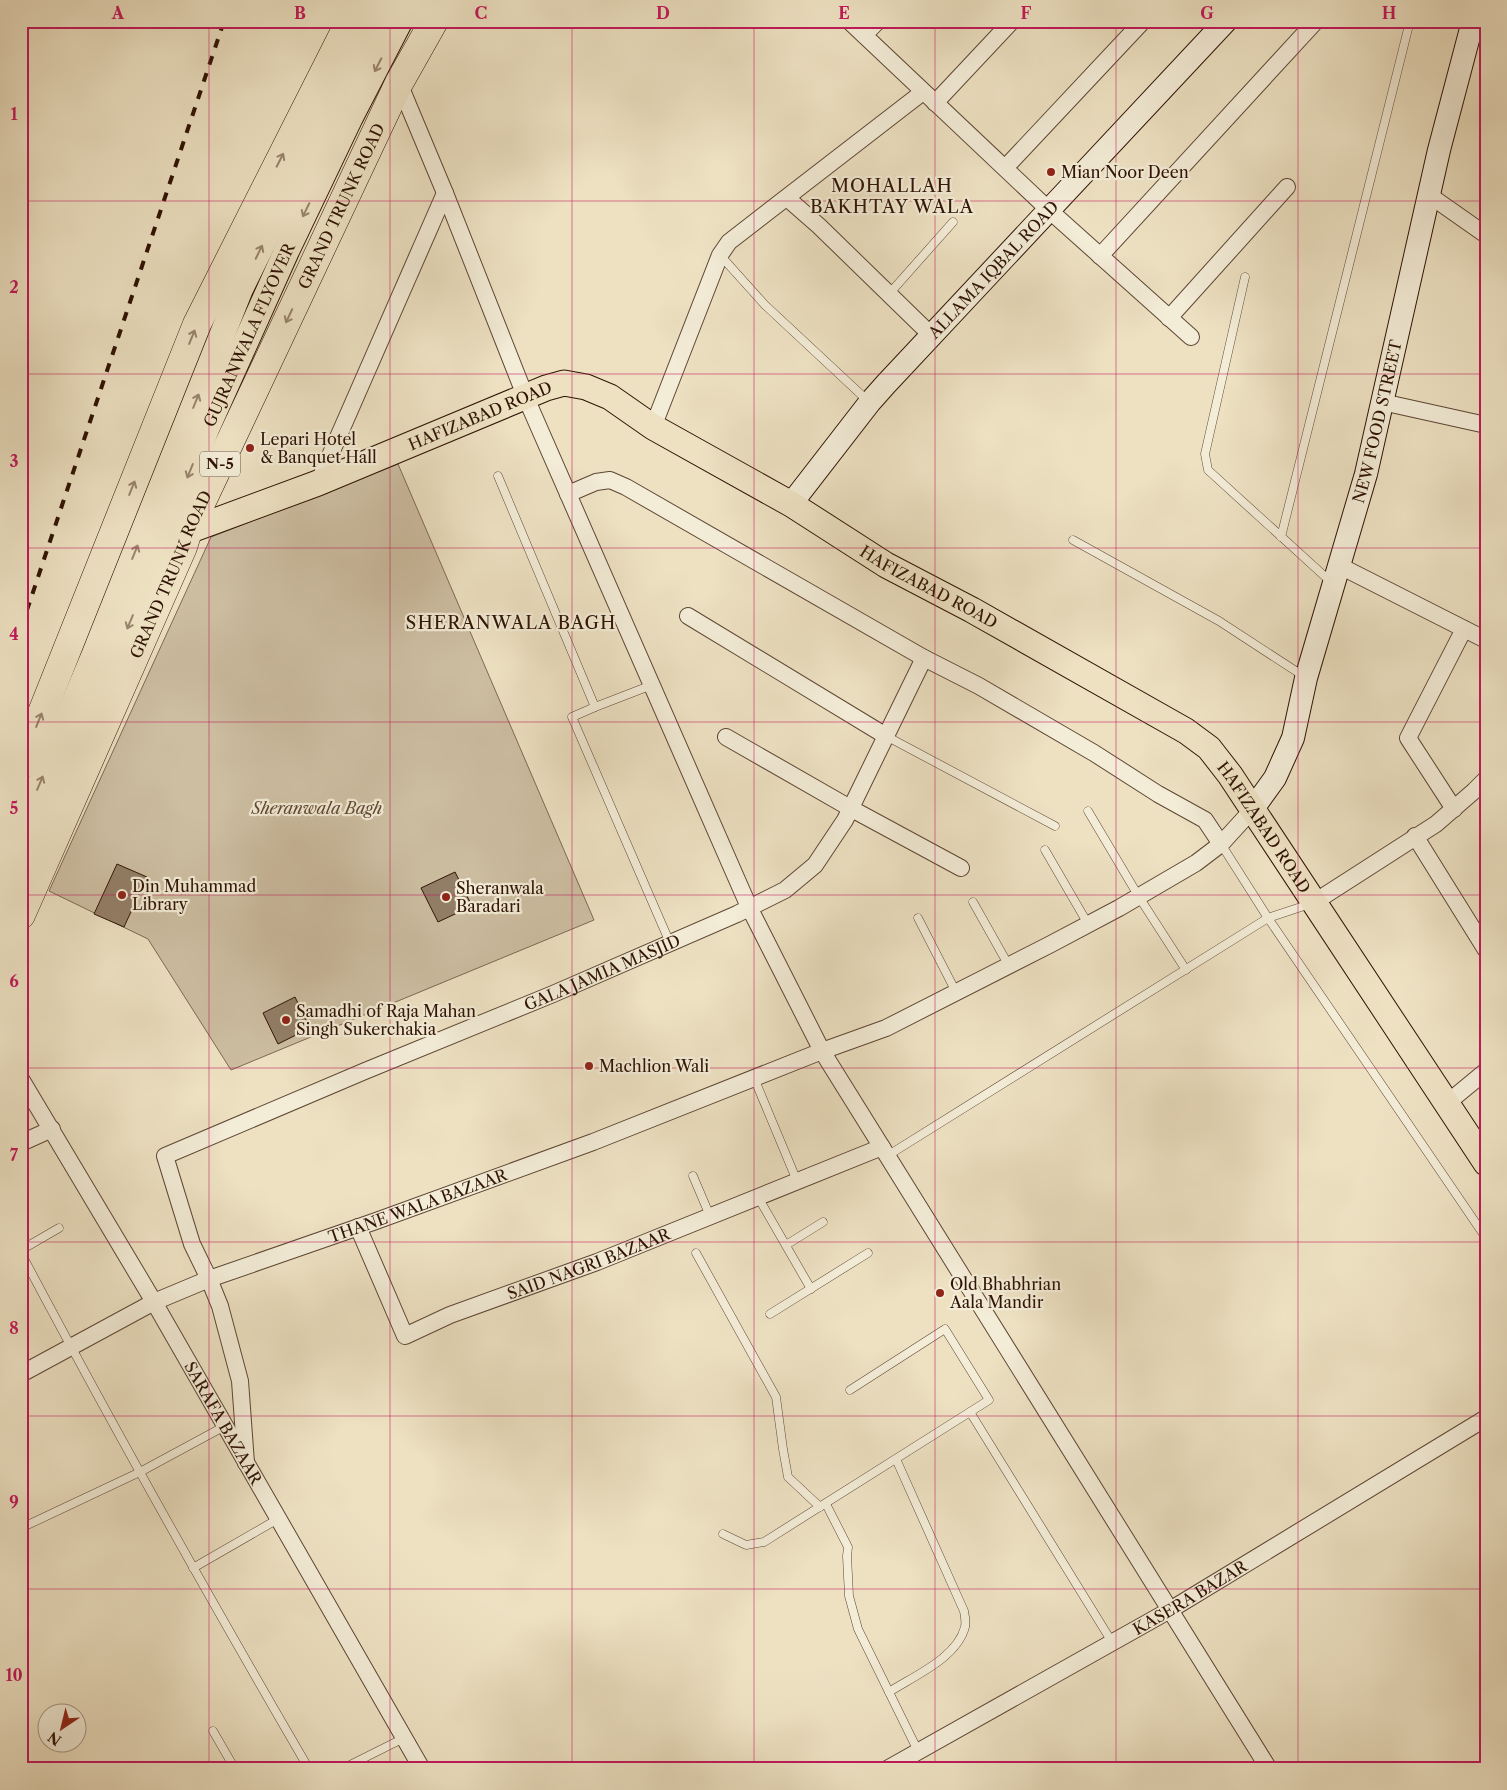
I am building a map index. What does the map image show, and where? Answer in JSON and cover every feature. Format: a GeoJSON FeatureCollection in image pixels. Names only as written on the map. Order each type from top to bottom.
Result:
{"type":"FeatureCollection","features":[{"type":"Feature","properties":{"kind":"highway"},"geometry":{"type":"LineString","coordinates":[[21,765],[197,324],[350,21]]}},
{"type":"Feature","properties":{"kind":"highway","name":"GRAND TRUNK ROAD"},"geometry":{"type":"LineString","coordinates":[[21,915],[188,531],[400,83],[434,21]]}},
{"type":"Feature","properties":{"kind":"main road","name":"GUJRANWALA FLYOVER"},"geometry":{"type":"LineString","coordinates":[[21,828],[94,655],[240,290],[301,166],[378,21]]}},
{"type":"Feature","properties":{"kind":"main road","name":"GUJRANWALA FLYOVER"},"geometry":{"type":"LineString","coordinates":[[21,878],[131,619],[207,428],[287,250],[350,118],[400,21]]}},
{"type":"Feature","properties":{"kind":"main road","name":"HAFIZABAD ROAD"},"geometry":{"type":"LineString","coordinates":[[188,531],[318,483],[526,398],[546,388],[564,383],[586,387],[610,397],[653,427],[791,504],[886,565],[972,610],[1186,731],[1209,748],[1230,775],[1486,1163]]}},
{"type":"Feature","properties":{"kind":"street"},"geometry":{"type":"LineString","coordinates":[[849,21],[1049,210],[1191,337]]}},
{"type":"Feature","properties":{"kind":"street"},"geometry":{"type":"LineString","coordinates":[[864,36],[878,21]]}},
{"type":"Feature","properties":{"kind":"street"},"geometry":{"type":"LineString","coordinates":[[653,427],[720,255],[729,242],[787,198],[929,97],[1012,21]]}},
{"type":"Feature","properties":{"kind":"street"},"geometry":{"type":"LineString","coordinates":[[1005,168],[1142,21]]}},
{"type":"Feature","properties":{"kind":"street","name":"ALLAMA IQBAL ROAD"},"geometry":{"type":"LineString","coordinates":[[791,504],[870,402],[1226,21]]}},
{"type":"Feature","properties":{"kind":"street"},"geometry":{"type":"LineString","coordinates":[[1100,256],[1316,21]]}},
{"type":"Feature","properties":{"kind":"street","name":"NEW FOOD STREET"},"geometry":{"type":"LineString","coordinates":[[1252,810],[1275,778],[1293,738],[1306,678],[1366,474],[1429,195],[1473,21]]}},
{"type":"Feature","properties":{"kind":"street"},"geometry":{"type":"LineString","coordinates":[[400,83],[526,398],[749,907],[822,1051],[1270,1769]]}},
{"type":"Feature","properties":{"kind":"street"},"geometry":{"type":"LineString","coordinates":[[1169,318],[1287,187]]}},
{"type":"Feature","properties":{"kind":"street"},"geometry":{"type":"LineString","coordinates":[[318,483],[445,193]]}},
{"type":"Feature","properties":{"kind":"street"},"geometry":{"type":"LineString","coordinates":[[1429,195],[1486,235]]}},
{"type":"Feature","properties":{"kind":"street"},"geometry":{"type":"LineString","coordinates":[[787,198],[819,226],[931,336]]}},
{"type":"Feature","properties":{"kind":"street"},"geometry":{"type":"LineString","coordinates":[[1382,402],[1486,426]]}},
{"type":"Feature","properties":{"kind":"street"},"geometry":{"type":"LineString","coordinates":[[568,494],[596,482],[610,480],[626,487],[924,658],[987,690],[1094,753],[1158,794],[1205,820],[1221,844]]}},
{"type":"Feature","properties":{"kind":"street"},"geometry":{"type":"LineString","coordinates":[[1337,576],[1486,640]]}},
{"type":"Feature","properties":{"kind":"street"},"geometry":{"type":"LineString","coordinates":[[688,616],[886,736]]}},
{"type":"Feature","properties":{"kind":"street"},"geometry":{"type":"LineString","coordinates":[[1454,809],[1408,738],[1464,630]]}},
{"type":"Feature","properties":{"kind":"street","name":"GALA JAMIA MASJID"},"geometry":{"type":"LineString","coordinates":[[209,1279],[192,1244],[164,1156],[670,944],[785,890],[815,865],[845,820],[924,658]]}},
{"type":"Feature","properties":{"kind":"street"},"geometry":{"type":"LineString","coordinates":[[726,737],[850,808],[961,868]]}},
{"type":"Feature","properties":{"kind":"street"},"geometry":{"type":"LineString","coordinates":[[1314,903],[1436,824],[1486,779]]}},
{"type":"Feature","properties":{"kind":"street","name":"THANE WALA BAZAAR"},"geometry":{"type":"LineString","coordinates":[[21,1374],[154,1302],[209,1279],[593,1142],[822,1051],[886,1028],[1088,924],[1196,863],[1221,844],[1252,810]]}},
{"type":"Feature","properties":{"kind":"street"},"geometry":{"type":"LineString","coordinates":[[1415,836],[1486,950]]}},
{"type":"Feature","properties":{"kind":"street"},"geometry":{"type":"LineString","coordinates":[[1446,1104],[1486,1071]]}},
{"type":"Feature","properties":{"kind":"street","name":"SARAFA BAZAAR"},"geometry":{"type":"LineString","coordinates":[[21,1079],[154,1302],[422,1769]]}},
{"type":"Feature","properties":{"kind":"street"},"geometry":{"type":"LineString","coordinates":[[21,1143],[52,1129]]}},
{"type":"Feature","properties":{"kind":"street","name":"SAID NAGRI BAZAAR"},"geometry":{"type":"LineString","coordinates":[[358,1227],[406,1336],[450,1315],[596,1262],[797,1181],[885,1152]]}},
{"type":"Feature","properties":{"kind":"street"},"geometry":{"type":"LineString","coordinates":[[209,1279],[220,1306],[240,1382],[246,1463]]}},
{"type":"Feature","properties":{"kind":"street","name":"KASERA BAZAR"},"geometry":{"type":"LineString","coordinates":[[889,1768],[1170,1610],[1486,1418]]}},
{"type":"Feature","properties":{"kind":"lane"},"geometry":{"type":"LineString","coordinates":[[1281,537],[1410,21]]}},
{"type":"Feature","properties":{"kind":"lane"},"geometry":{"type":"LineString","coordinates":[[889,294],[953,222]]}},
{"type":"Feature","properties":{"kind":"lane"},"geometry":{"type":"LineString","coordinates":[[720,255],[765,305],[870,402]]}},
{"type":"Feature","properties":{"kind":"lane"},"geometry":{"type":"LineString","coordinates":[[1245,277],[1205,454],[1208,470],[1281,537],[1337,576]]}},
{"type":"Feature","properties":{"kind":"lane"},"geometry":{"type":"LineString","coordinates":[[498,476],[595,707]]}},
{"type":"Feature","properties":{"kind":"lane"},"geometry":{"type":"LineString","coordinates":[[1073,540],[1219,621],[1306,678]]}},
{"type":"Feature","properties":{"kind":"lane"},"geometry":{"type":"LineString","coordinates":[[652,685],[572,717],[670,944]]}},
{"type":"Feature","properties":{"kind":"lane"},"geometry":{"type":"LineString","coordinates":[[886,736],[1055,826]]}},
{"type":"Feature","properties":{"kind":"lane"},"geometry":{"type":"LineString","coordinates":[[1088,811],[1186,970]]}},
{"type":"Feature","properties":{"kind":"lane"},"geometry":{"type":"LineString","coordinates":[[1221,844],[1268,918],[1486,1238]]}},
{"type":"Feature","properties":{"kind":"lane"},"geometry":{"type":"LineString","coordinates":[[1045,850],[1088,924]]}},
{"type":"Feature","properties":{"kind":"lane"},"geometry":{"type":"LineString","coordinates":[[973,902],[1009,966]]}},
{"type":"Feature","properties":{"kind":"lane"},"geometry":{"type":"LineString","coordinates":[[885,1152],[1186,970],[1268,918],[1314,903]]}},
{"type":"Feature","properties":{"kind":"lane"},"geometry":{"type":"LineString","coordinates":[[918,918],[956,992]]}},
{"type":"Feature","properties":{"kind":"lane"},"geometry":{"type":"LineString","coordinates":[[754,1078],[797,1181]]}},
{"type":"Feature","properties":{"kind":"lane"},"geometry":{"type":"LineString","coordinates":[[693,1176],[710,1216]]}},
{"type":"Feature","properties":{"kind":"lane"},"geometry":{"type":"LineString","coordinates":[[758,1197],[811,1288]]}},
{"type":"Feature","properties":{"kind":"lane"},"geometry":{"type":"LineString","coordinates":[[786,1245],[823,1222]]}},
{"type":"Feature","properties":{"kind":"lane"},"geometry":{"type":"LineString","coordinates":[[59,1228],[21,1251],[71,1348],[193,1568],[309,1769]]}},
{"type":"Feature","properties":{"kind":"lane"},"geometry":{"type":"LineString","coordinates":[[770,1314],[868,1253]]}},
{"type":"Feature","properties":{"kind":"lane"},"geometry":{"type":"LineString","coordinates":[[696,1254],[776,1397],[782,1449],[788,1477],[823,1505],[848,1547],[848,1596],[858,1629],[918,1751]]}},
{"type":"Feature","properties":{"kind":"lane"},"geometry":{"type":"LineString","coordinates":[[723,1534],[746,1545],[764,1542],[988,1400],[946,1330],[850,1390]]}},
{"type":"Feature","properties":{"kind":"lane"},"geometry":{"type":"LineString","coordinates":[[970,1412],[1112,1642]]}},
{"type":"Feature","properties":{"kind":"lane"},"geometry":{"type":"LineString","coordinates":[[21,1528],[140,1472],[225,1426]]}},
{"type":"Feature","properties":{"kind":"lane"},"geometry":{"type":"LineString","coordinates":[[889,1692],[949,1654],[960,1639],[966,1626],[964,1611],[896,1459]]}},
{"type":"Feature","properties":{"kind":"lane"},"geometry":{"type":"LineString","coordinates":[[193,1568],[278,1519]]}},
{"type":"Feature","properties":{"kind":"lane"},"geometry":{"type":"LineString","coordinates":[[213,1731],[235,1769]]}},
{"type":"Feature","properties":{"kind":"lane"},"geometry":{"type":"LineString","coordinates":[[342,1769],[404,1738]]}},
{"type":"Feature","properties":{"kind":"green space","name":"Sheranwala Bagh"},"geometry":{"type":"Polygon","coordinates":[[[398,464],[594,920],[231,1070],[148,939],[49,891],[211,537],[398,464]]]}},
{"type":"Feature","properties":{"kind":"building"},"geometry":{"type":"Polygon","coordinates":[[[117,864],[147,877],[124,927],[94,914],[117,864]]]}},
{"type":"Feature","properties":{"kind":"building","name":"Sheranwala Baradari"},"geometry":{"type":"Polygon","coordinates":[[[455,872],[472,906],[438,922],[421,888],[455,872]]]}},
{"type":"Feature","properties":{"kind":"building","name":"Samadhi of Raja Mahan Singh Sukerchakia"},"geometry":{"type":"Polygon","coordinates":[[[295,997],[310,1028],[278,1044],[263,1013],[295,997]]]}},
{"type":"Feature","properties":{"kind":"railway"},"geometry":{"type":"LineString","coordinates":[[21,628],[224,21]]}},
{"type":"Feature","properties":{"kind":"place","name":"Mian Noor Deen"},"geometry":{"type":"Point","coordinates":[1051,172]}},
{"type":"Feature","properties":{"kind":"place","name":"Lepari Hotel & Banquet Hall"},"geometry":{"type":"Point","coordinates":[250,448]}},
{"type":"Feature","properties":{"kind":"place","name":"Din Muhammad Library"},"geometry":{"type":"Point","coordinates":[122,895]}},
{"type":"Feature","properties":{"kind":"place","name":"Sheranwala Baradari"},"geometry":{"type":"Point","coordinates":[446,897]}},
{"type":"Feature","properties":{"kind":"place","name":"Samadhi of Raja Mahan Singh Sukerchakia"},"geometry":{"type":"Point","coordinates":[286,1020]}},
{"type":"Feature","properties":{"kind":"place","name":"Machlion Wali"},"geometry":{"type":"Point","coordinates":[589,1066]}},
{"type":"Feature","properties":{"kind":"place","name":"Old Bhabhrian Aala Mandir"},"geometry":{"type":"Point","coordinates":[940,1293]}},
{"type":"Feature","properties":{"kind":"district","name":"MOHALLAH BAKHTAY WALA"},"geometry":{"type":"Point","coordinates":[892,196]}},
{"type":"Feature","properties":{"kind":"district","name":"SHERANWALA BAGH"},"geometry":{"type":"Point","coordinates":[511,623]}}]}
